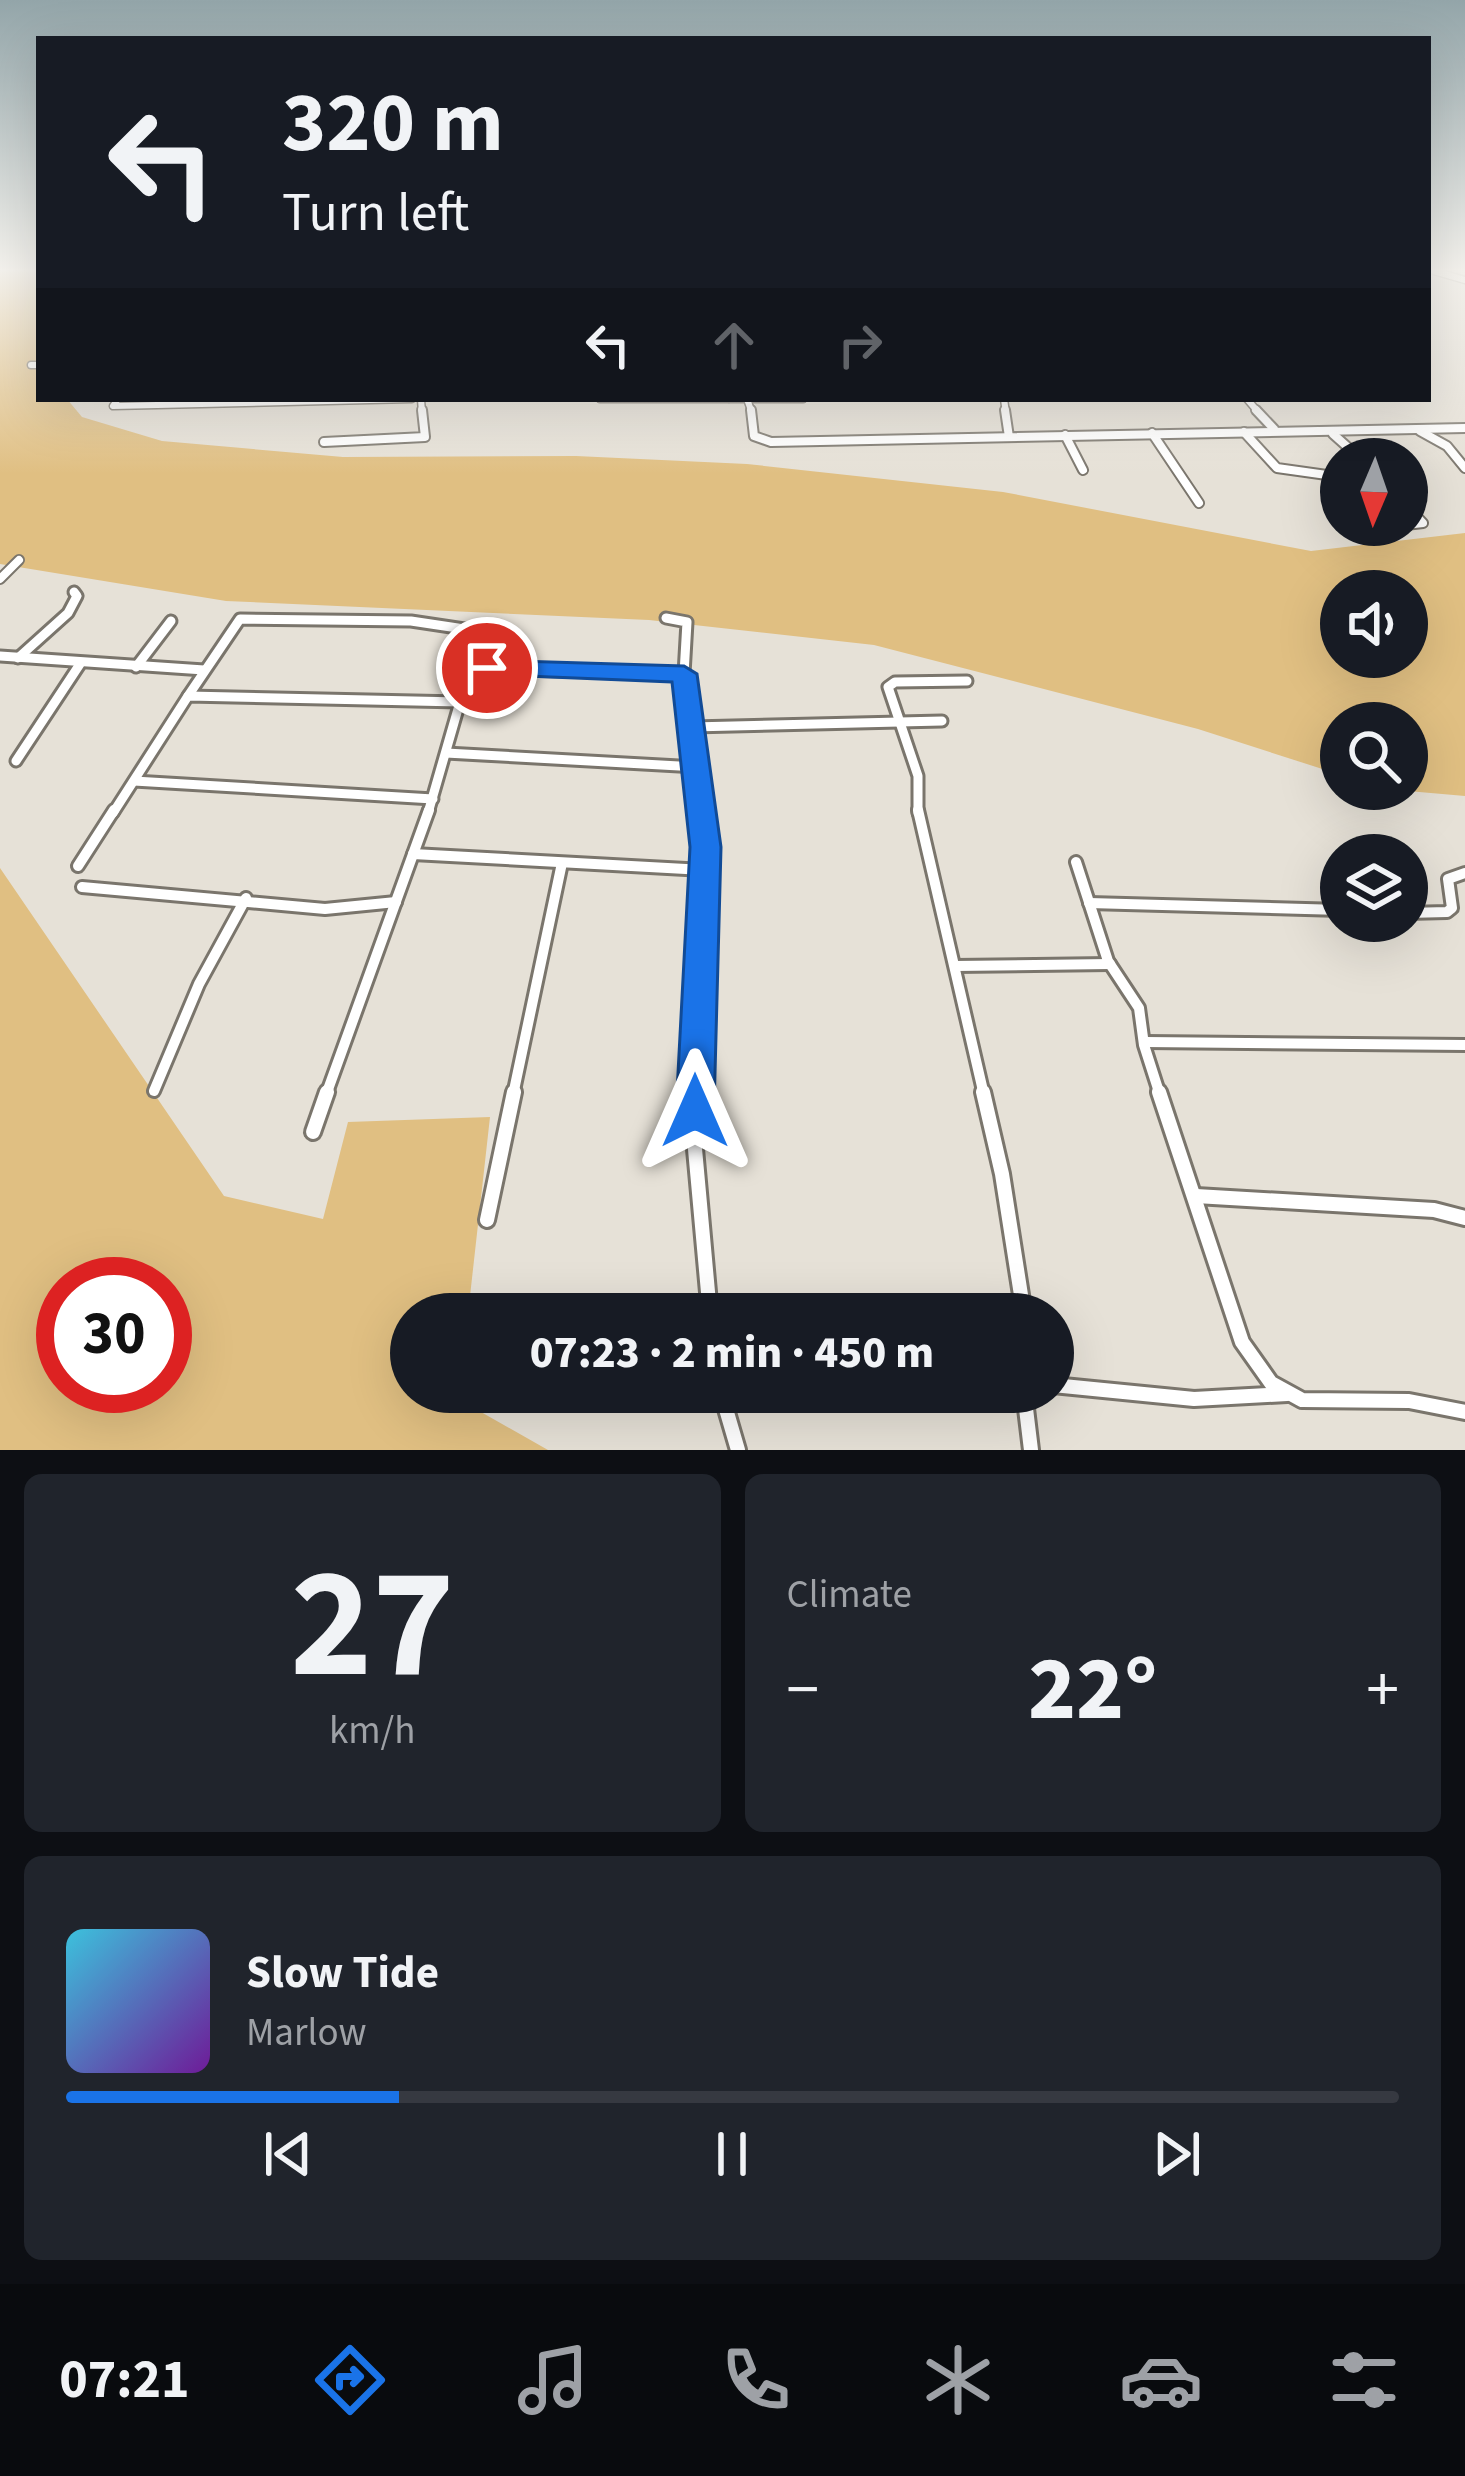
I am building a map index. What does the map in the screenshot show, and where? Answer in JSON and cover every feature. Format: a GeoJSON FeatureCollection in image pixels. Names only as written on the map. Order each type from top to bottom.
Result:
{"type":"FeatureCollection","features":[{"type":"Feature","properties":{"kind":"street"},"geometry":{"type":"LineString","coordinates":[[116,402],[113,406],[198,402]]}},
{"type":"Feature","properties":{"kind":"street"},"geometry":{"type":"LineString","coordinates":[[324,442],[425,436],[418,402]]}},
{"type":"Feature","properties":{"kind":"street"},"geometry":{"type":"LineString","coordinates":[[748,402],[754,436],[762,441],[1465,428]]}},
{"type":"Feature","properties":{"kind":"street"},"geometry":{"type":"LineString","coordinates":[[1005,402],[1009,437]]}},
{"type":"Feature","properties":{"kind":"street"},"geometry":{"type":"LineString","coordinates":[[1249,402],[1274,429]]}},
{"type":"Feature","properties":{"kind":"street"},"geometry":{"type":"LineString","coordinates":[[1415,429],[1447,446],[1465,468]]}},
{"type":"Feature","properties":{"kind":"street"},"geometry":{"type":"LineString","coordinates":[[1329,431],[1337,438]]}},
{"type":"Feature","properties":{"kind":"street"},"geometry":{"type":"LineString","coordinates":[[1244,432],[1277,468],[1320,474]]}},
{"type":"Feature","properties":{"kind":"street"},"geometry":{"type":"LineString","coordinates":[[1152,433],[1199,503]]}},
{"type":"Feature","properties":{"kind":"street"},"geometry":{"type":"LineString","coordinates":[[1065,435],[1083,470]]}},
{"type":"Feature","properties":{"kind":"street"},"geometry":{"type":"LineString","coordinates":[[0,579],[19,560]]}},
{"type":"Feature","properties":{"kind":"street"},"geometry":{"type":"LineString","coordinates":[[18,658],[68,614],[77,596],[74,592]]}},
{"type":"Feature","properties":{"kind":"street"},"geometry":{"type":"LineString","coordinates":[[78,866],[234,622],[251,617],[486,628],[491,633],[460,702],[433,799],[313,1132]]}},
{"type":"Feature","properties":{"kind":"street"},"geometry":{"type":"LineString","coordinates":[[666,619],[686,622],[684,674],[698,766],[704,870],[696,995],[695,1149],[708,1293]]}},
{"type":"Feature","properties":{"kind":"street"},"geometry":{"type":"LineString","coordinates":[[136,667],[171,621]]}},
{"type":"Feature","properties":{"kind":"street"},"geometry":{"type":"LineString","coordinates":[[0,656],[205,670]]}},
{"type":"Feature","properties":{"kind":"street"},"geometry":{"type":"LineString","coordinates":[[16,761],[80,664]]}},
{"type":"Feature","properties":{"kind":"street"},"geometry":{"type":"LineString","coordinates":[[476,669],[684,674]]}},
{"type":"Feature","properties":{"kind":"street"},"geometry":{"type":"LineString","coordinates":[[967,681],[890,683],[896,723],[918,776],[918,812],[1002,1174],[1021,1293]]}},
{"type":"Feature","properties":{"kind":"street"},"geometry":{"type":"LineString","coordinates":[[188,696],[460,702]]}},
{"type":"Feature","properties":{"kind":"street"},"geometry":{"type":"LineString","coordinates":[[692,727],[942,721]]}},
{"type":"Feature","properties":{"kind":"street"},"geometry":{"type":"LineString","coordinates":[[446,753],[698,766]]}},
{"type":"Feature","properties":{"kind":"street"},"geometry":{"type":"LineString","coordinates":[[134,782],[433,799]]}},
{"type":"Feature","properties":{"kind":"street"},"geometry":{"type":"LineString","coordinates":[[413,854],[704,870]]}},
{"type":"Feature","properties":{"kind":"street"},"geometry":{"type":"LineString","coordinates":[[1076,862],[1110,964],[1132,993],[1144,1025],[1145,1042],[1242,1342],[1271,1383],[1302,1400],[1409,1401],[1465,1412]]}},
{"type":"Feature","properties":{"kind":"street"},"geometry":{"type":"LineString","coordinates":[[487,1220],[562,863]]}},
{"type":"Feature","properties":{"kind":"street"},"geometry":{"type":"LineString","coordinates":[[1428,913],[1448,913],[1452,908],[1448,879],[1465,873]]}},
{"type":"Feature","properties":{"kind":"street"},"geometry":{"type":"LineString","coordinates":[[82,887],[246,898],[326,909],[396,902]]}},
{"type":"Feature","properties":{"kind":"street"},"geometry":{"type":"LineString","coordinates":[[154,1091],[199,984],[246,898]]}},
{"type":"Feature","properties":{"kind":"street"},"geometry":{"type":"LineString","coordinates":[[1089,903],[1320,909]]}},
{"type":"Feature","properties":{"kind":"street"},"geometry":{"type":"LineString","coordinates":[[955,966],[1110,964]]}},
{"type":"Feature","properties":{"kind":"street"},"geometry":{"type":"LineString","coordinates":[[1145,1042],[1465,1045]]}},
{"type":"Feature","properties":{"kind":"street"},"geometry":{"type":"LineString","coordinates":[[1196,1196],[1435,1210],[1465,1218]]}},
{"type":"Feature","properties":{"kind":"street"},"geometry":{"type":"LineString","coordinates":[[1074,1387],[1194,1399],[1287,1394]]}},
{"type":"Feature","properties":{"kind":"street"},"geometry":{"type":"LineString","coordinates":[[727,1413],[738,1450]]}},
{"type":"Feature","properties":{"kind":"street"},"geometry":{"type":"LineString","coordinates":[[1027,1413],[1031,1450]]}},
{"type":"Feature","properties":{"kind":"shaded area"},"geometry":{"type":"Polygon","coordinates":[[[0,339],[36,339],[36,402],[70,402],[82,417],[162,441],[343,457],[576,456],[747,464],[1003,492],[1311,551],[1428,546],[1428,537],[1465,533],[1465,796],[1428,793],[1428,702],[1320,702],[1320,768],[1198,729],[874,645],[649,620],[226,601],[0,564],[0,339]]]}},
{"type":"Feature","properties":{"kind":"shaded area"},"geometry":{"type":"Polygon","coordinates":[[[0,868],[224,1196],[323,1219],[348,1122],[490,1117],[470,1293],[390,1293],[390,1413],[483,1413],[548,1450],[0,1450],[0,868]]]}},
{"type":"Feature","properties":{"kind":"route"},"geometry":{"type":"LineString","coordinates":[[487,668],[684,674],[705,847],[695,1111]]}}]}
